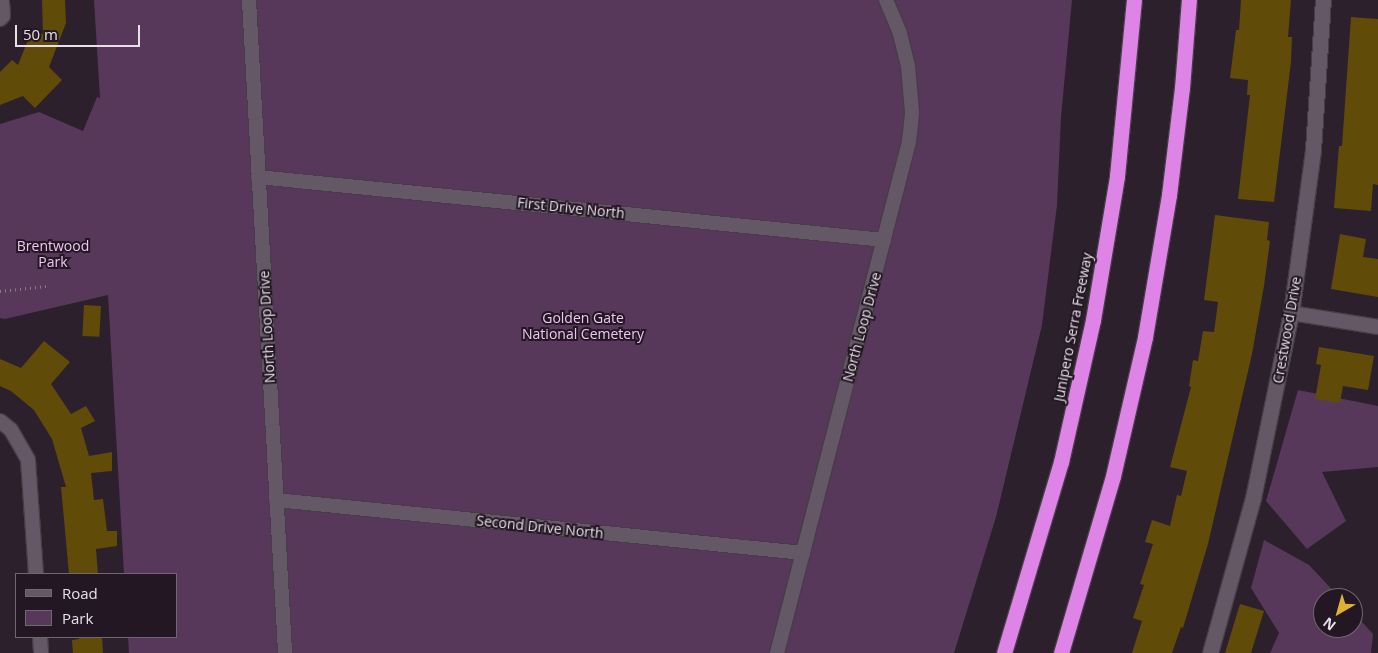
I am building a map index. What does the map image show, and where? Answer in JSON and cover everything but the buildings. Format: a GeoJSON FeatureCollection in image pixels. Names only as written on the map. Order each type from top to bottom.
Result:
{"type":"FeatureCollection","features":[{"type":"Feature","properties":{"kind":"highway","name":"Junipero Serra Freeway"},"geometry":{"type":"LineString","coordinates":[[1004,653],[1061,462],[1091,329],[1118,167],[1134,0]]}},
{"type":"Feature","properties":{"kind":"highway"},"geometry":{"type":"LineString","coordinates":[[1061,653],[1111,484],[1145,337],[1169,195],[1182,88],[1189,0]]}},
{"type":"Feature","properties":{"kind":"street"},"geometry":{"type":"LineString","coordinates":[[1,18],[2,0]]}},
{"type":"Feature","properties":{"kind":"street","name":"North Loop Drive"},"geometry":{"type":"LineString","coordinates":[[249,0],[285,653]]}},
{"type":"Feature","properties":{"kind":"street","name":"North Loop Drive"},"geometry":{"type":"LineString","coordinates":[[777,653],[906,157],[912,112],[910,82],[905,50],[886,0]]}},
{"type":"Feature","properties":{"kind":"street","name":"Crestwood Drive"},"geometry":{"type":"LineString","coordinates":[[1210,653],[1253,498],[1291,313],[1313,150],[1323,0]]}},
{"type":"Feature","properties":{"kind":"street","name":"First Drive North"},"geometry":{"type":"LineString","coordinates":[[258,177],[884,240]]}},
{"type":"Feature","properties":{"kind":"street"},"geometry":{"type":"LineString","coordinates":[[1291,313],[1378,327]]}},
{"type":"Feature","properties":{"kind":"street"},"geometry":{"type":"LineString","coordinates":[[0,422],[10,430],[28,460],[36,573]]}},
{"type":"Feature","properties":{"kind":"street","name":"Second Drive North"},"geometry":{"type":"LineString","coordinates":[[276,500],[803,553]]}},
{"type":"Feature","properties":{"kind":"street"},"geometry":{"type":"LineString","coordinates":[[40,638],[41,653]]}},
{"type":"Feature","properties":{"kind":"path"},"geometry":{"type":"LineString","coordinates":[[0,291],[47,286]]}},
{"type":"Feature","properties":{"kind":"green space","name":"Golden Gate National Cemetery"},"geometry":{"type":"Polygon","coordinates":[[[94,0],[1072,0],[1061,117],[1057,205],[1042,325],[996,517],[954,653],[129,653],[128,638],[178,638],[178,573],[124,573],[108,295],[5,319],[0,318],[0,124],[39,112],[83,131],[97,97],[100,98],[94,0]]]}},
{"type":"Feature","properties":{"kind":"green space"},"geometry":{"type":"Polygon","coordinates":[[[1298,390],[1378,406],[1378,467],[1322,472],[1346,521],[1307,549],[1266,501],[1298,390]]]}},
{"type":"Feature","properties":{"kind":"green space"},"geometry":{"type":"Polygon","coordinates":[[[1264,540],[1309,565],[1331,588],[1313,588],[1313,638],[1363,638],[1363,623],[1373,634],[1371,653],[1270,653],[1279,633],[1251,588],[1264,540]]]}},
{"type":"Feature","properties":{"kind":"park label","name":"Brentwood Park"},"geometry":{"type":"Point","coordinates":[53,254]}}]}
